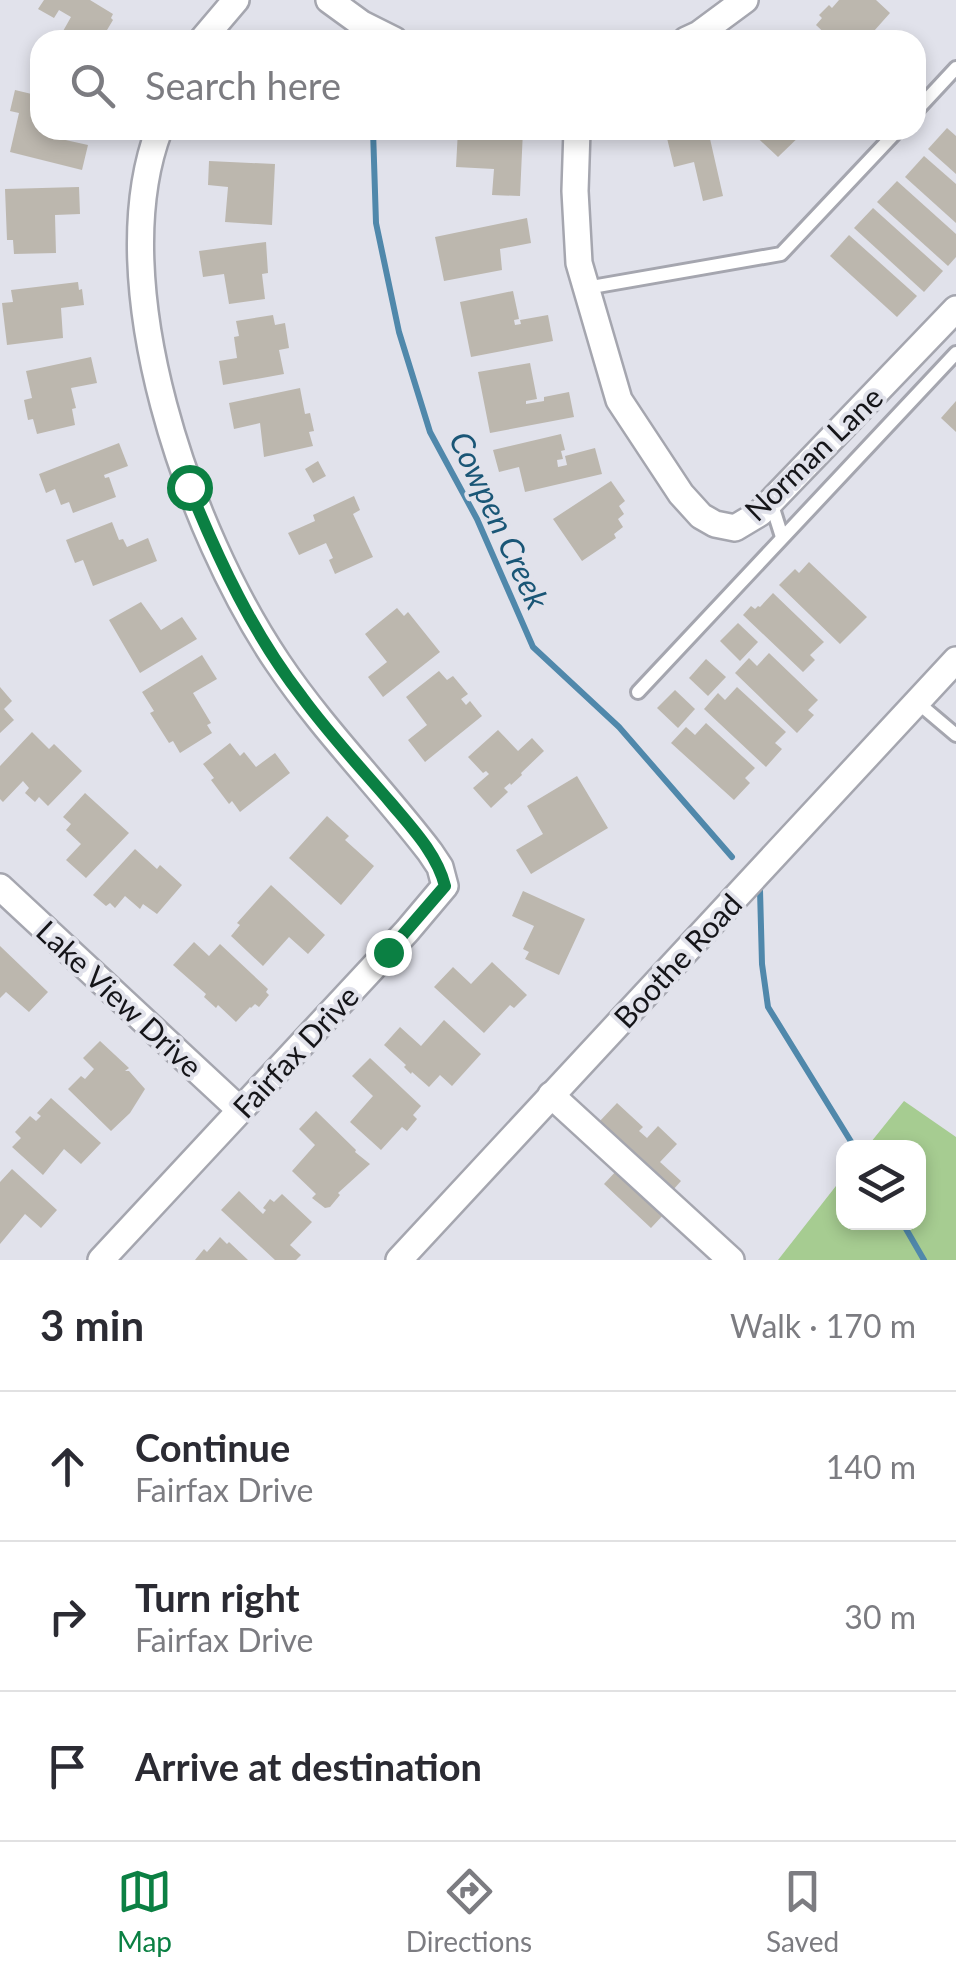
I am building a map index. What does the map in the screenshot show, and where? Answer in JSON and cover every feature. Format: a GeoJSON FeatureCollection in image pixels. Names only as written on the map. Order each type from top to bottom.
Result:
{"type":"FeatureCollection","features":[{"type":"Feature","properties":{"kind":"street"},"geometry":{"type":"LineString","coordinates":[[210,30],[236,0]]}},
{"type":"Feature","properties":{"kind":"street"},"geometry":{"type":"LineString","coordinates":[[329,0],[374,30]]}},
{"type":"Feature","properties":{"kind":"street"},"geometry":{"type":"LineString","coordinates":[[704,30],[745,0]]}},
{"type":"Feature","properties":{"kind":"street","name":"Fairfax Drive"},"geometry":{"type":"LineString","coordinates":[[101,1260],[416,922],[445,886],[440,867],[430,852],[302,698],[275,659],[228,576],[189,487],[161,393],[144,295],[144,192],[157,140]]}},
{"type":"Feature","properties":{"kind":"street","name":"Norman Lane"},"geometry":{"type":"LineString","coordinates":[[577,140],[579,264],[619,400],[682,494],[701,516],[715,524],[734,528],[760,513],[956,309]]}},
{"type":"Feature","properties":{"kind":"street","name":"Boothe Road"},"geometry":{"type":"LineString","coordinates":[[399,1260],[956,660]]}},
{"type":"Feature","properties":{"kind":"street","name":"Lake View Drive"},"geometry":{"type":"LineString","coordinates":[[0,887],[240,1110]]}},
{"type":"Feature","properties":{"kind":"street"},"geometry":{"type":"LineString","coordinates":[[551,1095],[732,1260]]}},
{"type":"Feature","properties":{"kind":"lane"},"geometry":{"type":"LineString","coordinates":[[926,100],[956,68]]}},
{"type":"Feature","properties":{"kind":"lane"},"geometry":{"type":"LineString","coordinates":[[586,288],[781,254],[889,140]]}},
{"type":"Feature","properties":{"kind":"lane"},"geometry":{"type":"LineString","coordinates":[[638,692],[956,353]]}},
{"type":"Feature","properties":{"kind":"lane"},"geometry":{"type":"LineString","coordinates":[[771,502],[782,537]]}},
{"type":"Feature","properties":{"kind":"lane"},"geometry":{"type":"LineString","coordinates":[[917,702],[956,734]]}},
{"type":"Feature","properties":{"kind":"green space"},"geometry":{"type":"Polygon","coordinates":[[[904,1101],[956,1137],[956,1260],[778,1260],[836,1186],[836,1230],[926,1230],[926,1140],[873,1140],[904,1101]]]}},
{"type":"Feature","properties":{"kind":"building"},"geometry":{"type":"Polygon","coordinates":[[[44,0],[90,0],[113,14],[113,20],[107,30],[64,30],[71,17],[59,10],[54,18],[38,9],[44,0]]]}},
{"type":"Feature","properties":{"kind":"building"},"geometry":{"type":"Polygon","coordinates":[[[839,0],[876,0],[890,13],[875,30],[821,30],[816,25],[822,18],[819,15],[829,5],[832,8],[839,0]]]}},
{"type":"Feature","properties":{"kind":"building"},"geometry":{"type":"Polygon","coordinates":[[[15,90],[30,94],[30,140],[66,140],[88,145],[82,170],[10,152],[19,113],[10,111],[15,90]]]}},
{"type":"Feature","properties":{"kind":"building"},"geometry":{"type":"Polygon","coordinates":[[[947,128],[956,136],[956,174],[928,149],[947,128]]]}},
{"type":"Feature","properties":{"kind":"building"},"geometry":{"type":"Polygon","coordinates":[[[457,140],[523,140],[520,196],[492,195],[494,169],[456,167],[457,140]]]}},
{"type":"Feature","properties":{"kind":"building"},"geometry":{"type":"Polygon","coordinates":[[[667,140],[710,140],[723,196],[703,201],[694,162],[674,167],[667,140]]]}},
{"type":"Feature","properties":{"kind":"building"},"geometry":{"type":"Polygon","coordinates":[[[760,140],[796,140],[778,157],[760,140]]]}},
{"type":"Feature","properties":{"kind":"building"},"geometry":{"type":"Polygon","coordinates":[[[924,156],[956,184],[956,223],[905,177],[924,156]]]}},
{"type":"Feature","properties":{"kind":"building"},"geometry":{"type":"Polygon","coordinates":[[[209,161],[275,164],[272,225],[225,222],[228,187],[208,185],[209,161]]]}},
{"type":"Feature","properties":{"kind":"building"},"geometry":{"type":"Polygon","coordinates":[[[897,181],[956,234],[956,257],[948,266],[877,202],[897,181]]]}},
{"type":"Feature","properties":{"kind":"building"},"geometry":{"type":"Polygon","coordinates":[[[79,187],[80,214],[55,215],[56,253],[14,254],[13,240],[7,240],[5,189],[79,187]]]}},
{"type":"Feature","properties":{"kind":"building"},"geometry":{"type":"Polygon","coordinates":[[[873,208],[943,271],[924,292],[854,228],[873,208]]]}},
{"type":"Feature","properties":{"kind":"building"},"geometry":{"type":"Polygon","coordinates":[[[527,218],[531,243],[500,249],[502,270],[444,281],[435,237],[527,218]]]}},
{"type":"Feature","properties":{"kind":"building"},"geometry":{"type":"Polygon","coordinates":[[[849,235],[917,296],[897,317],[830,256],[849,235]]]}},
{"type":"Feature","properties":{"kind":"building"},"geometry":{"type":"Polygon","coordinates":[[[266,242],[268,273],[262,274],[265,299],[229,304],[224,274],[203,277],[199,251],[266,242]]]}},
{"type":"Feature","properties":{"kind":"building"},"geometry":{"type":"Polygon","coordinates":[[[78,282],[84,305],[61,308],[63,338],[7,345],[2,303],[13,302],[11,290],[78,282]]]}},
{"type":"Feature","properties":{"kind":"building"},"geometry":{"type":"Polygon","coordinates":[[[513,291],[519,319],[514,320],[515,325],[521,324],[520,320],[548,315],[553,341],[471,357],[460,302],[513,291]]]}},
{"type":"Feature","properties":{"kind":"building"},"geometry":{"type":"Polygon","coordinates":[[[273,315],[275,325],[285,323],[289,348],[279,350],[284,374],[223,385],[219,361],[237,358],[236,321],[273,315]]]}},
{"type":"Feature","properties":{"kind":"building"},"geometry":{"type":"Polygon","coordinates":[[[91,357],[97,383],[71,388],[75,425],[37,434],[33,419],[28,420],[24,400],[32,398],[26,371],[91,357]]]}},
{"type":"Feature","properties":{"kind":"building"},"geometry":{"type":"Polygon","coordinates":[[[530,363],[537,399],[526,404],[569,392],[574,417],[490,433],[478,372],[530,363]]]}},
{"type":"Feature","properties":{"kind":"building"},"geometry":{"type":"Polygon","coordinates":[[[300,388],[305,414],[310,413],[313,446],[264,457],[260,423],[234,429],[229,403],[300,388]]]}},
{"type":"Feature","properties":{"kind":"building"},"geometry":{"type":"Polygon","coordinates":[[[956,401],[956,432],[941,418],[956,401]]]}},
{"type":"Feature","properties":{"kind":"building"},"geometry":{"type":"Polygon","coordinates":[[[561,434],[565,450],[561,451],[563,459],[557,460],[558,467],[567,465],[565,456],[595,448],[602,474],[525,492],[519,467],[499,472],[493,450],[561,434]]]}},
{"type":"Feature","properties":{"kind":"building"},"geometry":{"type":"Polygon","coordinates":[[[119,443],[128,466],[104,475],[109,477],[116,497],[73,513],[69,502],[61,505],[55,489],[46,493],[39,474],[119,443]]]}},
{"type":"Feature","properties":{"kind":"building"},"geometry":{"type":"Polygon","coordinates":[[[318,461],[326,476],[313,483],[305,469],[318,461]]]}},
{"type":"Feature","properties":{"kind":"building"},"geometry":{"type":"Polygon","coordinates":[[[611,481],[625,501],[619,506],[624,514],[618,519],[623,527],[614,534],[616,538],[582,561],[553,519],[611,481]]]}},
{"type":"Feature","properties":{"kind":"building"},"geometry":{"type":"Polygon","coordinates":[[[354,496],[360,510],[353,514],[373,557],[335,574],[326,543],[299,555],[288,533],[315,521],[313,515],[354,496]]]}},
{"type":"Feature","properties":{"kind":"building"},"geometry":{"type":"Polygon","coordinates":[[[112,522],[119,540],[123,539],[127,547],[148,538],[157,561],[93,586],[83,560],[75,563],[66,540],[112,522]]]}},
{"type":"Feature","properties":{"kind":"building"},"geometry":{"type":"Polygon","coordinates":[[[809,562],[867,617],[840,644],[779,585],[809,562]]]}},
{"type":"Feature","properties":{"kind":"building"},"geometry":{"type":"Polygon","coordinates":[[[773,593],[824,642],[810,655],[815,660],[803,672],[743,615],[751,606],[760,607],[773,593]]]}},
{"type":"Feature","properties":{"kind":"building"},"geometry":{"type":"Polygon","coordinates":[[[141,602],[161,630],[182,617],[197,639],[140,673],[109,620],[141,602]]]}},
{"type":"Feature","properties":{"kind":"building"},"geometry":{"type":"Polygon","coordinates":[[[397,608],[404,616],[408,612],[440,652],[383,697],[368,677],[387,662],[365,634],[397,608]]]}},
{"type":"Feature","properties":{"kind":"building"},"geometry":{"type":"Polygon","coordinates":[[[738,623],[758,642],[740,661],[720,641],[738,623]]]}},
{"type":"Feature","properties":{"kind":"building"},"geometry":{"type":"Polygon","coordinates":[[[769,653],[818,700],[808,710],[814,715],[797,733],[735,673],[749,658],[757,666],[769,653]]]}},
{"type":"Feature","properties":{"kind":"building"},"geometry":{"type":"Polygon","coordinates":[[[202,655],[217,679],[193,693],[211,723],[207,725],[212,733],[180,753],[150,713],[154,711],[142,692],[202,655]]]}},
{"type":"Feature","properties":{"kind":"building"},"geometry":{"type":"Polygon","coordinates":[[[706,659],[726,677],[708,696],[689,678],[706,659]]]}},
{"type":"Feature","properties":{"kind":"building"},"geometry":{"type":"Polygon","coordinates":[[[439,671],[447,680],[453,676],[468,694],[461,699],[466,705],[470,701],[482,716],[425,762],[408,740],[427,725],[406,697],[439,671]]]}},
{"type":"Feature","properties":{"kind":"building"},"geometry":{"type":"Polygon","coordinates":[[[0,687],[12,701],[4,709],[14,720],[0,733],[0,687]]]}},
{"type":"Feature","properties":{"kind":"building"},"geometry":{"type":"Polygon","coordinates":[[[737,687],[786,732],[775,743],[782,749],[766,767],[704,709],[718,693],[725,700],[737,687]]]}},
{"type":"Feature","properties":{"kind":"building"},"geometry":{"type":"Polygon","coordinates":[[[675,690],[695,709],[678,728],[657,708],[675,690]]]}},
{"type":"Feature","properties":{"kind":"building"},"geometry":{"type":"Polygon","coordinates":[[[706,723],[755,768],[745,778],[750,783],[734,800],[671,743],[686,727],[695,735],[706,723]]]}},
{"type":"Feature","properties":{"kind":"building"},"geometry":{"type":"Polygon","coordinates":[[[498,730],[518,751],[532,738],[544,751],[504,788],[508,792],[491,808],[473,788],[489,774],[468,757],[498,730]]]}},
{"type":"Feature","properties":{"kind":"building"},"geometry":{"type":"Polygon","coordinates":[[[32,732],[49,749],[54,744],[82,771],[48,806],[39,797],[35,802],[25,793],[29,788],[23,781],[3,802],[0,766],[32,732]]]}},
{"type":"Feature","properties":{"kind":"building"},"geometry":{"type":"Polygon","coordinates":[[[230,743],[256,767],[275,753],[290,773],[240,812],[232,801],[229,804],[203,764],[230,743]]]}},
{"type":"Feature","properties":{"kind":"building"},"geometry":{"type":"Polygon","coordinates":[[[577,776],[608,828],[531,874],[516,850],[543,834],[527,806],[577,776]]]}},
{"type":"Feature","properties":{"kind":"building"},"geometry":{"type":"Polygon","coordinates":[[[85,793],[129,833],[86,878],[66,860],[81,844],[66,830],[71,824],[63,817],[85,793]]]}},
{"type":"Feature","properties":{"kind":"building"},"geometry":{"type":"Polygon","coordinates":[[[327,816],[349,836],[345,840],[374,866],[341,905],[289,858],[327,816]]]}},
{"type":"Feature","properties":{"kind":"building"},"geometry":{"type":"Polygon","coordinates":[[[135,849],[182,885],[157,914],[143,904],[140,909],[125,896],[115,908],[93,895],[135,849]]]}},
{"type":"Feature","properties":{"kind":"building"},"geometry":{"type":"Polygon","coordinates":[[[271,885],[325,935],[308,954],[289,937],[263,966],[231,936],[240,925],[237,923],[271,885]]]}},
{"type":"Feature","properties":{"kind":"building"},"geometry":{"type":"Polygon","coordinates":[[[523,891],[585,919],[559,975],[525,959],[529,952],[523,949],[534,926],[512,916],[523,891]]]}},
{"type":"Feature","properties":{"kind":"building"},"geometry":{"type":"Polygon","coordinates":[[[194,942],[209,956],[220,944],[268,989],[269,995],[259,1007],[250,1007],[236,1022],[204,997],[206,994],[173,965],[194,942]]]}},
{"type":"Feature","properties":{"kind":"building"},"geometry":{"type":"Polygon","coordinates":[[[0,946],[48,992],[29,1012],[6,992],[0,998],[0,946]]]}},
{"type":"Feature","properties":{"kind":"building"},"geometry":{"type":"Polygon","coordinates":[[[492,962],[527,995],[514,1008],[510,1005],[484,1033],[434,987],[453,967],[471,984],[492,962]]]}},
{"type":"Feature","properties":{"kind":"building"},"geometry":{"type":"Polygon","coordinates":[[[444,1020],[481,1054],[452,1086],[440,1075],[429,1087],[384,1045],[400,1027],[421,1046],[444,1020]]]}},
{"type":"Feature","properties":{"kind":"building"},"geometry":{"type":"Polygon","coordinates":[[[100,1041],[145,1089],[130,1113],[111,1131],[68,1089],[94,1069],[83,1058],[100,1041]]]}},
{"type":"Feature","properties":{"kind":"building"},"geometry":{"type":"Polygon","coordinates":[[[370,1058],[421,1106],[407,1131],[402,1127],[381,1150],[350,1122],[373,1096],[352,1076],[370,1058]]]}},
{"type":"Feature","properties":{"kind":"building"},"geometry":{"type":"Polygon","coordinates":[[[51,1098],[101,1143],[81,1164],[64,1149],[43,1175],[12,1147],[21,1138],[15,1132],[30,1116],[36,1121],[41,1116],[37,1113],[51,1098]]]}},
{"type":"Feature","properties":{"kind":"building"},"geometry":{"type":"Polygon","coordinates":[[[617,1103],[643,1127],[639,1131],[647,1138],[658,1126],[677,1144],[660,1162],[681,1181],[672,1191],[679,1198],[651,1228],[604,1184],[633,1153],[599,1122],[617,1103]]]}},
{"type":"Feature","properties":{"kind":"building"},"geometry":{"type":"Polygon","coordinates":[[[316,1111],[370,1164],[325,1208],[312,1198],[316,1194],[292,1171],[315,1145],[299,1129],[316,1111]]]}},
{"type":"Feature","properties":{"kind":"building"},"geometry":{"type":"Polygon","coordinates":[[[12,1169],[57,1210],[41,1228],[25,1214],[0,1244],[0,1182],[12,1169]]]}},
{"type":"Feature","properties":{"kind":"building"},"geometry":{"type":"Polygon","coordinates":[[[239,1191],[263,1214],[270,1199],[274,1202],[282,1194],[312,1222],[290,1245],[301,1255],[296,1260],[275,1260],[221,1210],[239,1191]]]}},
{"type":"Feature","properties":{"kind":"building"},"geometry":{"type":"Polygon","coordinates":[[[220,1237],[229,1242],[248,1260],[195,1260],[220,1237]]]}},
{"type":"Feature","properties":{"kind":"waterway","name":"Cowpen Creek"},"geometry":{"type":"LineString","coordinates":[[373,140],[376,223],[399,332],[430,432],[477,519],[533,647],[619,727],[732,857]]}},
{"type":"Feature","properties":{"kind":"waterway","name":"Cowpen Creek"},"geometry":{"type":"LineString","coordinates":[[760,890],[762,964],[768,1007],[850,1140]]}},
{"type":"Feature","properties":{"kind":"waterway","name":"Cowpen Creek"},"geometry":{"type":"LineString","coordinates":[[907,1230],[924,1260]]}},
{"type":"Feature","properties":{"kind":"route"},"geometry":{"type":"LineString","coordinates":[[189,487],[228,576],[275,659],[302,698],[440,867],[445,886],[388,952]]}}]}
